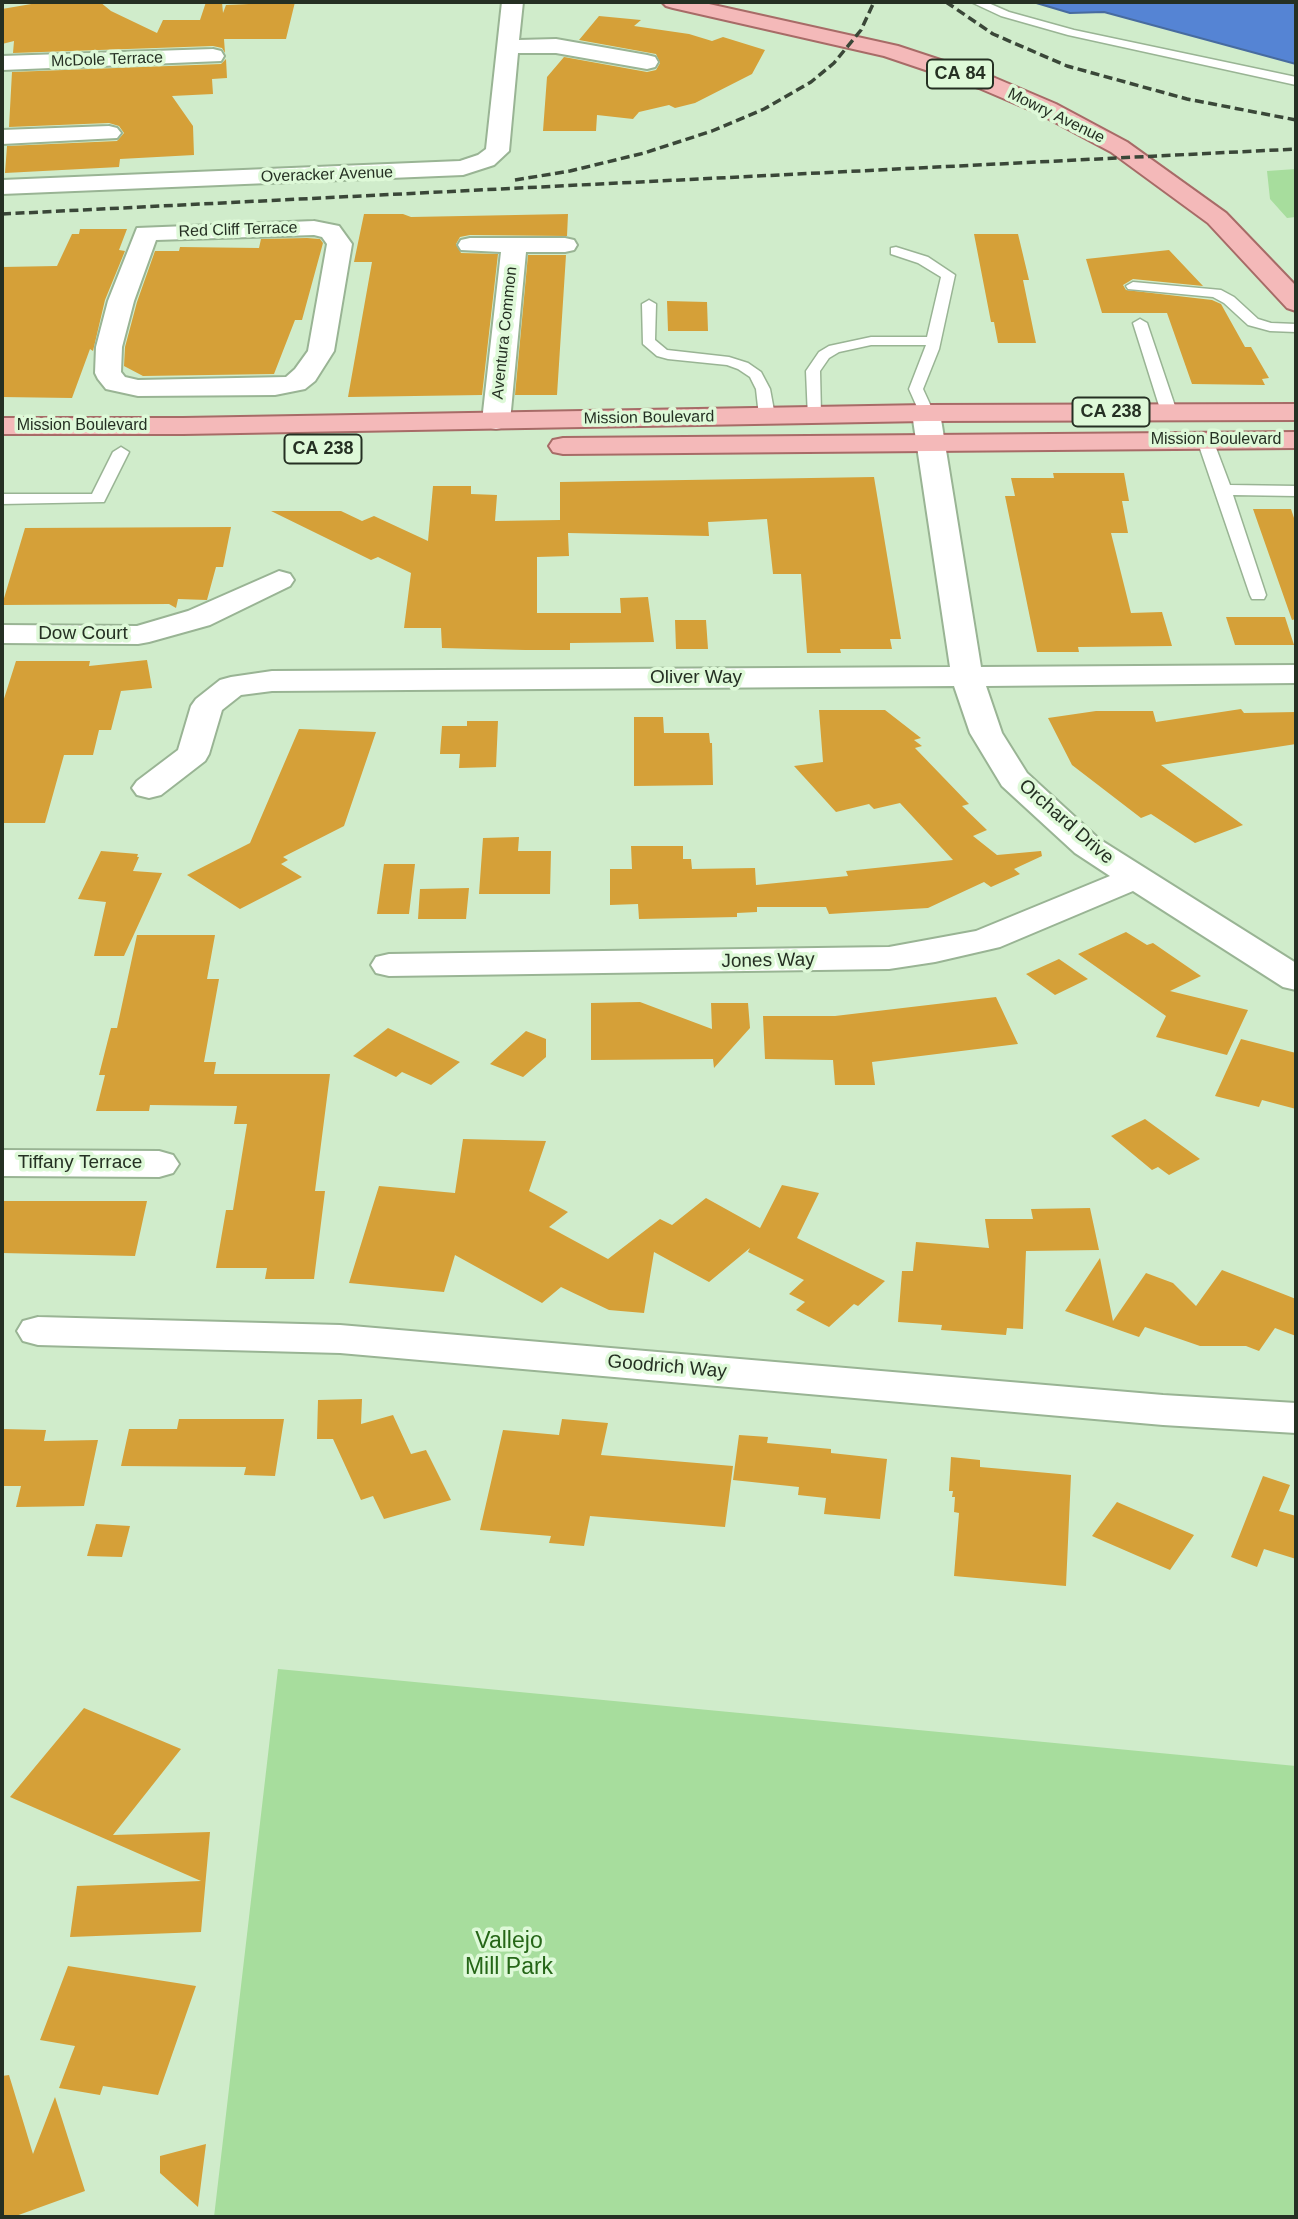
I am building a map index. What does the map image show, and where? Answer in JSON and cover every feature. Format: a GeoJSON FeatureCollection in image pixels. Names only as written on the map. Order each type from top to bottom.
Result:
{"type":"FeatureCollection","features":[{"type":"Feature","properties":{"kind":"main road","name":"Mowry Avenue"},"geometry":{"type":"LineString","coordinates":[[673,2],[890,51],[987,83],[1048,109],[1119,147],[1217,218]]}},
{"type":"Feature","properties":{"kind":"main road","name":"Mowry Avenue"},"geometry":{"type":"LineString","coordinates":[[705,2],[893,46],[960,66],[1027,92],[1110,132],[1155,160],[1217,218],[1283,285],[1296,303]]}},
{"type":"Feature","properties":{"kind":"main road","name":"Mission Boulevard"},"geometry":{"type":"LineString","coordinates":[[538,447],[1169,412],[1296,412]]}},
{"type":"Feature","properties":{"kind":"main road","name":"Mission Boulevard"},"geometry":{"type":"LineString","coordinates":[[2,426],[183,426],[813,415],[929,427],[1205,440],[1296,440]]}},
{"type":"Feature","properties":{"kind":"main road","name":"Mission Boulevard"},"geometry":{"type":"LineString","coordinates":[[2,452],[472,447]]}},
{"type":"Feature","properties":{"kind":"street","name":"Overacker Avenue"},"geometry":{"type":"LineString","coordinates":[[2,187],[463,168],[486,160],[497,151],[512,2]]}},
{"type":"Feature","properties":{"kind":"street"},"geometry":{"type":"LineString","coordinates":[[509,47],[556,46],[647,62]]}},
{"type":"Feature","properties":{"kind":"street","name":"McDole Terrace"},"geometry":{"type":"LineString","coordinates":[[2,63],[213,56]]}},
{"type":"Feature","properties":{"kind":"street"},"geometry":{"type":"LineString","coordinates":[[2,137],[108,133]]}},
{"type":"Feature","properties":{"kind":"street","name":"Red Cliff Terrace"},"geometry":{"type":"LineString","coordinates":[[314,228],[330,232],[340,244],[320,351],[305,375],[295,383],[275,387],[192,387],[138,388],[116,383],[108,373],[109,347],[121,301],[146,233],[314,228]]}},
{"type":"Feature","properties":{"kind":"street","name":"Aventura Common"},"geometry":{"type":"LineString","coordinates":[[470,245],[565,245]]}},
{"type":"Feature","properties":{"kind":"street","name":"Aventura Common"},"geometry":{"type":"LineString","coordinates":[[496,421],[514,245]]}},
{"type":"Feature","properties":{"kind":"street"},"geometry":{"type":"LineString","coordinates":[[183,426],[192,387]]}},
{"type":"Feature","properties":{"kind":"street","name":"Orchard Drive"},"geometry":{"type":"LineString","coordinates":[[929,427],[967,676],[986,733],[1014,779],[1087,846],[1296,979]]}},
{"type":"Feature","properties":{"kind":"street","name":"Dow Court"},"geometry":{"type":"LineString","coordinates":[[2,634],[138,635],[199,618],[279,580]]}},
{"type":"Feature","properties":{"kind":"street","name":"Oliver Way"},"geometry":{"type":"LineString","coordinates":[[149,788],[193,754],[207,706],[231,687],[272,681],[1296,674]]}},
{"type":"Feature","properties":{"kind":"street","name":"Jones Way"},"geometry":{"type":"LineString","coordinates":[[389,965],[889,958],[987,939],[1134,878]]}},
{"type":"Feature","properties":{"kind":"street","name":"Tiffany Terrace"},"geometry":{"type":"LineString","coordinates":[[2,1163],[159,1164]]}},
{"type":"Feature","properties":{"kind":"street","name":"Goodrich Way"},"geometry":{"type":"LineString","coordinates":[[38,1331],[340,1339],[1163,1410],[1296,1418]]}},
{"type":"Feature","properties":{"kind":"lane"},"geometry":{"type":"LineString","coordinates":[[977,2],[1005,14],[1072,33],[1296,81]]}},
{"type":"Feature","properties":{"kind":"lane"},"geometry":{"type":"LineString","coordinates":[[896,251],[923,260],[948,275],[934,341],[916,389],[929,427]]}},
{"type":"Feature","properties":{"kind":"lane"},"geometry":{"type":"LineString","coordinates":[[1133,286],[1216,293],[1229,300],[1253,322],[1270,327],[1296,328]]}},
{"type":"Feature","properties":{"kind":"lane"},"geometry":{"type":"LineString","coordinates":[[649,304],[648,341],[662,353],[743,366],[756,374],[767,416]]}},
{"type":"Feature","properties":{"kind":"lane"},"geometry":{"type":"LineString","coordinates":[[1140,323],[1169,412]]}},
{"type":"Feature","properties":{"kind":"lane"},"geometry":{"type":"LineString","coordinates":[[813,415],[813,371],[824,355],[834,349],[872,341],[934,341]]}},
{"type":"Feature","properties":{"kind":"lane"},"geometry":{"type":"LineString","coordinates":[[1205,440],[1258,595]]}},
{"type":"Feature","properties":{"kind":"lane"},"geometry":{"type":"LineString","coordinates":[[2,499],[98,499],[121,452]]}},
{"type":"Feature","properties":{"kind":"lane"},"geometry":{"type":"LineString","coordinates":[[1224,490],[1296,491]]}},
{"type":"Feature","properties":{"kind":"green space"},"geometry":{"type":"Polygon","coordinates":[[[1296,169],[1296,217],[1287,218],[1270,199],[1267,171],[1296,169]]]}},
{"type":"Feature","properties":{"kind":"green space","name":"Vallejo Mill Park"},"geometry":{"type":"Polygon","coordinates":[[[278,1669],[1296,1766],[1296,2217],[214,2217],[278,1669]]]}},
{"type":"Feature","properties":{"kind":"water"},"geometry":{"type":"Polygon","coordinates":[[[1033,2],[1296,2],[1296,64],[1104,12],[1070,13],[1033,2]]]}},
{"type":"Feature","properties":{"kind":"building"},"geometry":{"type":"Polygon","coordinates":[[[43,2],[100,2],[111,11],[157,33],[163,20],[200,20],[206,2],[222,2],[223,13],[226,5],[295,2],[286,39],[224,39],[225,53],[222,48],[213,46],[13,53],[14,41],[2,44],[2,9],[43,2]]]}},
{"type":"Feature","properties":{"kind":"building"},"geometry":{"type":"Polygon","coordinates":[[[599,16],[641,20],[634,26],[689,34],[712,41],[723,37],[765,50],[752,74],[695,103],[675,108],[669,105],[639,112],[633,119],[597,115],[596,131],[543,131],[547,77],[564,57],[647,72],[656,70],[660,63],[656,54],[579,40],[599,16]]]}},
{"type":"Feature","properties":{"kind":"building"},"geometry":{"type":"Polygon","coordinates":[[[226,59],[227,78],[212,79],[213,94],[172,96],[193,126],[194,155],[120,159],[119,167],[5,173],[7,146],[117,141],[124,133],[119,126],[109,123],[9,127],[12,72],[221,64],[226,59]]]}},
{"type":"Feature","properties":{"kind":"building"},"geometry":{"type":"Polygon","coordinates":[[[364,214],[403,214],[411,217],[568,214],[567,236],[470,235],[460,237],[456,244],[461,253],[498,254],[482,395],[348,397],[372,262],[354,262],[364,214]]]}},
{"type":"Feature","properties":{"kind":"building"},"geometry":{"type":"Polygon","coordinates":[[[80,229],[127,229],[119,250],[125,251],[105,300],[93,351],[90,349],[72,398],[2,397],[2,267],[57,266],[72,234],[79,234],[80,229]]]}},
{"type":"Feature","properties":{"kind":"building"},"geometry":{"type":"Polygon","coordinates":[[[974,234],[1018,234],[1029,280],[1023,280],[1036,343],[998,343],[994,322],[991,322],[974,234]]]}},
{"type":"Feature","properties":{"kind":"building"},"geometry":{"type":"Polygon","coordinates":[[[261,239],[320,239],[323,243],[302,320],[295,320],[274,374],[143,376],[124,366],[125,347],[137,302],[155,251],[179,251],[180,247],[259,248],[261,239]]]}},
{"type":"Feature","properties":{"kind":"building"},"geometry":{"type":"Polygon","coordinates":[[[1169,250],[1203,286],[1133,279],[1123,285],[1126,290],[1212,300],[1221,304],[1245,347],[1251,347],[1269,378],[1262,379],[1265,385],[1192,384],[1167,313],[1102,313],[1086,259],[1169,250]]]}},
{"type":"Feature","properties":{"kind":"building"},"geometry":{"type":"Polygon","coordinates":[[[528,255],[566,255],[557,395],[515,395],[528,255]]]}},
{"type":"Feature","properties":{"kind":"building"},"geometry":{"type":"Polygon","coordinates":[[[667,301],[707,302],[708,331],[668,331],[667,301]]]}},
{"type":"Feature","properties":{"kind":"building"},"geometry":{"type":"Polygon","coordinates":[[[1053,473],[1124,473],[1129,501],[1122,501],[1128,533],[1111,533],[1131,613],[1162,612],[1172,646],[1078,647],[1079,652],[1037,652],[1005,496],[1015,496],[1011,478],[1054,478],[1053,473]]]}},
{"type":"Feature","properties":{"kind":"building"},"geometry":{"type":"Polygon","coordinates":[[[874,477],[901,639],[890,639],[892,649],[840,649],[841,653],[807,653],[801,574],[773,574],[767,519],[708,522],[709,536],[568,533],[569,556],[537,557],[537,613],[621,613],[620,598],[648,597],[654,642],[570,643],[570,650],[525,650],[442,648],[441,628],[404,628],[411,573],[378,557],[371,560],[271,511],[341,511],[362,521],[374,516],[428,541],[433,486],[471,486],[471,494],[497,495],[495,521],[560,520],[560,482],[874,477]]]}},
{"type":"Feature","properties":{"kind":"building"},"geometry":{"type":"Polygon","coordinates":[[[1253,509],[1291,509],[1296,524],[1296,619],[1292,620],[1253,509]]]}},
{"type":"Feature","properties":{"kind":"building"},"geometry":{"type":"Polygon","coordinates":[[[231,527],[223,567],[216,567],[207,600],[178,599],[176,608],[169,604],[2,605],[25,528],[231,527]]]}},
{"type":"Feature","properties":{"kind":"building"},"geometry":{"type":"Polygon","coordinates":[[[1226,617],[1285,617],[1294,645],[1235,645],[1226,617]]]}},
{"type":"Feature","properties":{"kind":"building"},"geometry":{"type":"Polygon","coordinates":[[[675,620],[706,620],[708,649],[676,649],[675,620]]]}},
{"type":"Feature","properties":{"kind":"building"},"geometry":{"type":"Polygon","coordinates":[[[147,660],[152,688],[121,691],[111,730],[99,730],[93,755],[64,755],[45,823],[2,823],[2,705],[16,661],[90,661],[89,666],[147,660]]]}},
{"type":"Feature","properties":{"kind":"building"},"geometry":{"type":"Polygon","coordinates":[[[1241,709],[1244,713],[1296,712],[1296,744],[1161,765],[1243,825],[1195,843],[1151,814],[1141,818],[1072,765],[1048,718],[1096,711],[1153,711],[1156,722],[1241,709]]]}},
{"type":"Feature","properties":{"kind":"building"},"geometry":{"type":"Polygon","coordinates":[[[819,710],[885,710],[921,738],[914,740],[922,746],[915,748],[969,804],[962,806],[987,830],[973,836],[997,855],[1041,851],[1042,856],[1014,869],[1020,874],[991,887],[984,882],[928,908],[829,914],[826,907],[757,907],[757,912],[737,913],[737,917],[639,919],[638,904],[610,905],[610,869],[632,869],[631,846],[683,846],[683,859],[691,859],[692,869],[755,868],[756,885],[848,876],[846,871],[953,860],[900,803],[874,809],[869,804],[836,812],[794,766],[823,762],[819,710]]]}},
{"type":"Feature","properties":{"kind":"building"},"geometry":{"type":"Polygon","coordinates":[[[634,717],[663,717],[664,733],[709,733],[712,743],[713,785],[634,786],[634,717]]]}},
{"type":"Feature","properties":{"kind":"building"},"geometry":{"type":"Polygon","coordinates":[[[467,721],[498,721],[496,767],[459,768],[460,754],[440,754],[442,726],[467,726],[467,721]]]}},
{"type":"Feature","properties":{"kind":"building"},"geometry":{"type":"Polygon","coordinates":[[[299,729],[376,732],[344,826],[283,857],[288,860],[281,864],[302,877],[240,909],[187,875],[250,843],[299,729]]]}},
{"type":"Feature","properties":{"kind":"building"},"geometry":{"type":"Polygon","coordinates":[[[519,837],[518,851],[551,851],[550,894],[479,894],[483,838],[519,837]]]}},
{"type":"Feature","properties":{"kind":"building"},"geometry":{"type":"Polygon","coordinates":[[[101,851],[138,854],[133,871],[162,873],[124,956],[94,956],[106,902],[78,899],[101,851]]]}},
{"type":"Feature","properties":{"kind":"building"},"geometry":{"type":"Polygon","coordinates":[[[384,864],[415,864],[409,914],[377,914],[384,864]]]}},
{"type":"Feature","properties":{"kind":"building"},"geometry":{"type":"Polygon","coordinates":[[[469,888],[466,919],[418,919],[420,889],[469,888]]]}},
{"type":"Feature","properties":{"kind":"building"},"geometry":{"type":"Polygon","coordinates":[[[1126,932],[1147,945],[1153,943],[1201,976],[1170,991],[1248,1010],[1227,1055],[1156,1037],[1166,1016],[1078,954],[1126,932]]]}},
{"type":"Feature","properties":{"kind":"building"},"geometry":{"type":"Polygon","coordinates":[[[137,935],[215,935],[207,979],[219,979],[204,1062],[216,1062],[214,1074],[330,1074],[315,1191],[325,1191],[314,1279],[265,1279],[267,1268],[216,1268],[226,1210],[233,1210],[247,1124],[234,1124],[237,1106],[150,1105],[149,1111],[96,1111],[105,1075],[99,1075],[111,1028],[117,1028],[137,935]]]}},
{"type":"Feature","properties":{"kind":"building"},"geometry":{"type":"Polygon","coordinates":[[[1059,959],[1088,979],[1055,995],[1026,974],[1059,959]]]}},
{"type":"Feature","properties":{"kind":"building"},"geometry":{"type":"Polygon","coordinates":[[[996,997],[1018,1044],[872,1062],[875,1085],[835,1085],[833,1060],[765,1059],[763,1016],[835,1016],[996,997]]]}},
{"type":"Feature","properties":{"kind":"building"},"geometry":{"type":"Polygon","coordinates":[[[640,1002],[712,1029],[711,1003],[748,1003],[750,1028],[714,1068],[713,1059],[591,1060],[591,1003],[640,1002]]]}},
{"type":"Feature","properties":{"kind":"building"},"geometry":{"type":"Polygon","coordinates":[[[388,1028],[460,1062],[431,1085],[402,1072],[396,1077],[353,1056],[388,1028]]]}},
{"type":"Feature","properties":{"kind":"building"},"geometry":{"type":"Polygon","coordinates":[[[526,1031],[546,1039],[546,1057],[523,1077],[490,1064],[526,1031]]]}},
{"type":"Feature","properties":{"kind":"building"},"geometry":{"type":"Polygon","coordinates":[[[1241,1039],[1296,1053],[1296,1109],[1262,1100],[1259,1107],[1215,1096],[1241,1039]]]}},
{"type":"Feature","properties":{"kind":"building"},"geometry":{"type":"Polygon","coordinates":[[[1145,1119],[1200,1159],[1169,1175],[1158,1167],[1152,1170],[1111,1136],[1145,1119]]]}},
{"type":"Feature","properties":{"kind":"building"},"geometry":{"type":"Polygon","coordinates":[[[463,1139],[546,1141],[529,1191],[568,1212],[549,1227],[608,1259],[660,1219],[672,1225],[706,1198],[760,1228],[782,1185],[819,1193],[797,1238],[885,1281],[858,1306],[854,1304],[829,1327],[796,1310],[805,1302],[789,1294],[804,1280],[748,1252],[750,1248],[709,1282],[654,1252],[644,1313],[609,1310],[561,1287],[542,1303],[455,1255],[444,1292],[349,1283],[379,1186],[455,1193],[463,1139]]]}},
{"type":"Feature","properties":{"kind":"building"},"geometry":{"type":"Polygon","coordinates":[[[2,1201],[147,1201],[135,1256],[2,1253],[2,1201]]]}},
{"type":"Feature","properties":{"kind":"building"},"geometry":{"type":"Polygon","coordinates":[[[1090,1208],[1099,1250],[1026,1251],[1023,1329],[1007,1328],[1006,1335],[941,1330],[942,1325],[898,1322],[902,1271],[913,1271],[916,1242],[989,1248],[985,1219],[1033,1219],[1031,1209],[1090,1208]]]}},
{"type":"Feature","properties":{"kind":"building"},"geometry":{"type":"Polygon","coordinates":[[[1100,1258],[1113,1321],[1146,1273],[1173,1283],[1196,1306],[1222,1270],[1296,1299],[1296,1336],[1275,1328],[1259,1351],[1246,1346],[1200,1346],[1145,1327],[1139,1337],[1065,1311],[1100,1258]]]}},
{"type":"Feature","properties":{"kind":"building"},"geometry":{"type":"Polygon","coordinates":[[[362,1399],[361,1424],[393,1415],[411,1454],[426,1450],[451,1500],[384,1519],[373,1496],[361,1500],[333,1439],[317,1439],[318,1400],[362,1399]]]}},
{"type":"Feature","properties":{"kind":"building"},"geometry":{"type":"Polygon","coordinates":[[[179,1419],[284,1419],[275,1476],[244,1475],[246,1467],[121,1466],[129,1429],[177,1429],[179,1419]]]}},
{"type":"Feature","properties":{"kind":"building"},"geometry":{"type":"Polygon","coordinates":[[[562,1419],[608,1423],[601,1455],[733,1466],[725,1527],[590,1516],[584,1546],[549,1543],[551,1536],[480,1530],[503,1430],[559,1435],[562,1419]]]}},
{"type":"Feature","properties":{"kind":"building"},"geometry":{"type":"Polygon","coordinates":[[[2,1429],[46,1430],[44,1441],[98,1440],[84,1506],[16,1507],[21,1486],[2,1486],[2,1429]]]}},
{"type":"Feature","properties":{"kind":"building"},"geometry":{"type":"Polygon","coordinates":[[[739,1435],[768,1437],[767,1443],[831,1449],[831,1453],[887,1459],[880,1519],[824,1514],[826,1498],[798,1495],[799,1487],[733,1480],[739,1435]]]}},
{"type":"Feature","properties":{"kind":"building"},"geometry":{"type":"Polygon","coordinates":[[[951,1457],[980,1460],[980,1467],[1071,1475],[1066,1586],[954,1576],[959,1513],[954,1512],[955,1497],[952,1497],[953,1491],[949,1491],[951,1457]]]}},
{"type":"Feature","properties":{"kind":"building"},"geometry":{"type":"Polygon","coordinates":[[[1263,1476],[1290,1485],[1279,1511],[1296,1516],[1296,1559],[1264,1549],[1257,1567],[1231,1557],[1263,1476]]]}},
{"type":"Feature","properties":{"kind":"building"},"geometry":{"type":"Polygon","coordinates":[[[1117,1502],[1194,1535],[1170,1570],[1092,1536],[1117,1502]]]}},
{"type":"Feature","properties":{"kind":"building"},"geometry":{"type":"Polygon","coordinates":[[[96,1524],[130,1526],[122,1557],[87,1556],[96,1524]]]}},
{"type":"Feature","properties":{"kind":"building"},"geometry":{"type":"Polygon","coordinates":[[[84,1708],[181,1749],[113,1835],[210,1832],[201,1932],[70,1937],[77,1886],[201,1881],[10,1797],[84,1708]]]}},
{"type":"Feature","properties":{"kind":"building"},"geometry":{"type":"Polygon","coordinates":[[[68,1966],[196,1986],[158,2095],[103,2086],[100,2095],[59,2088],[75,2046],[40,2040],[68,1966]]]}},
{"type":"Feature","properties":{"kind":"building"},"geometry":{"type":"Polygon","coordinates":[[[9,2075],[33,2154],[55,2097],[85,2191],[13,2217],[2,2217],[2,2076],[9,2075]]]}},
{"type":"Feature","properties":{"kind":"building"},"geometry":{"type":"Polygon","coordinates":[[[206,2144],[198,2207],[160,2173],[160,2156],[206,2144]]]}},
{"type":"Feature","properties":{"kind":"railway"},"geometry":{"type":"LineString","coordinates":[[515,180],[570,171],[644,153],[712,131],[764,109],[811,82],[834,63],[861,30],[874,2]]}},
{"type":"Feature","properties":{"kind":"railway"},"geometry":{"type":"LineString","coordinates":[[946,2],[993,34],[1067,66],[1187,99],[1296,120]]}},
{"type":"Feature","properties":{"kind":"railway"},"geometry":{"type":"LineString","coordinates":[[2,214],[1296,149]]}}]}
